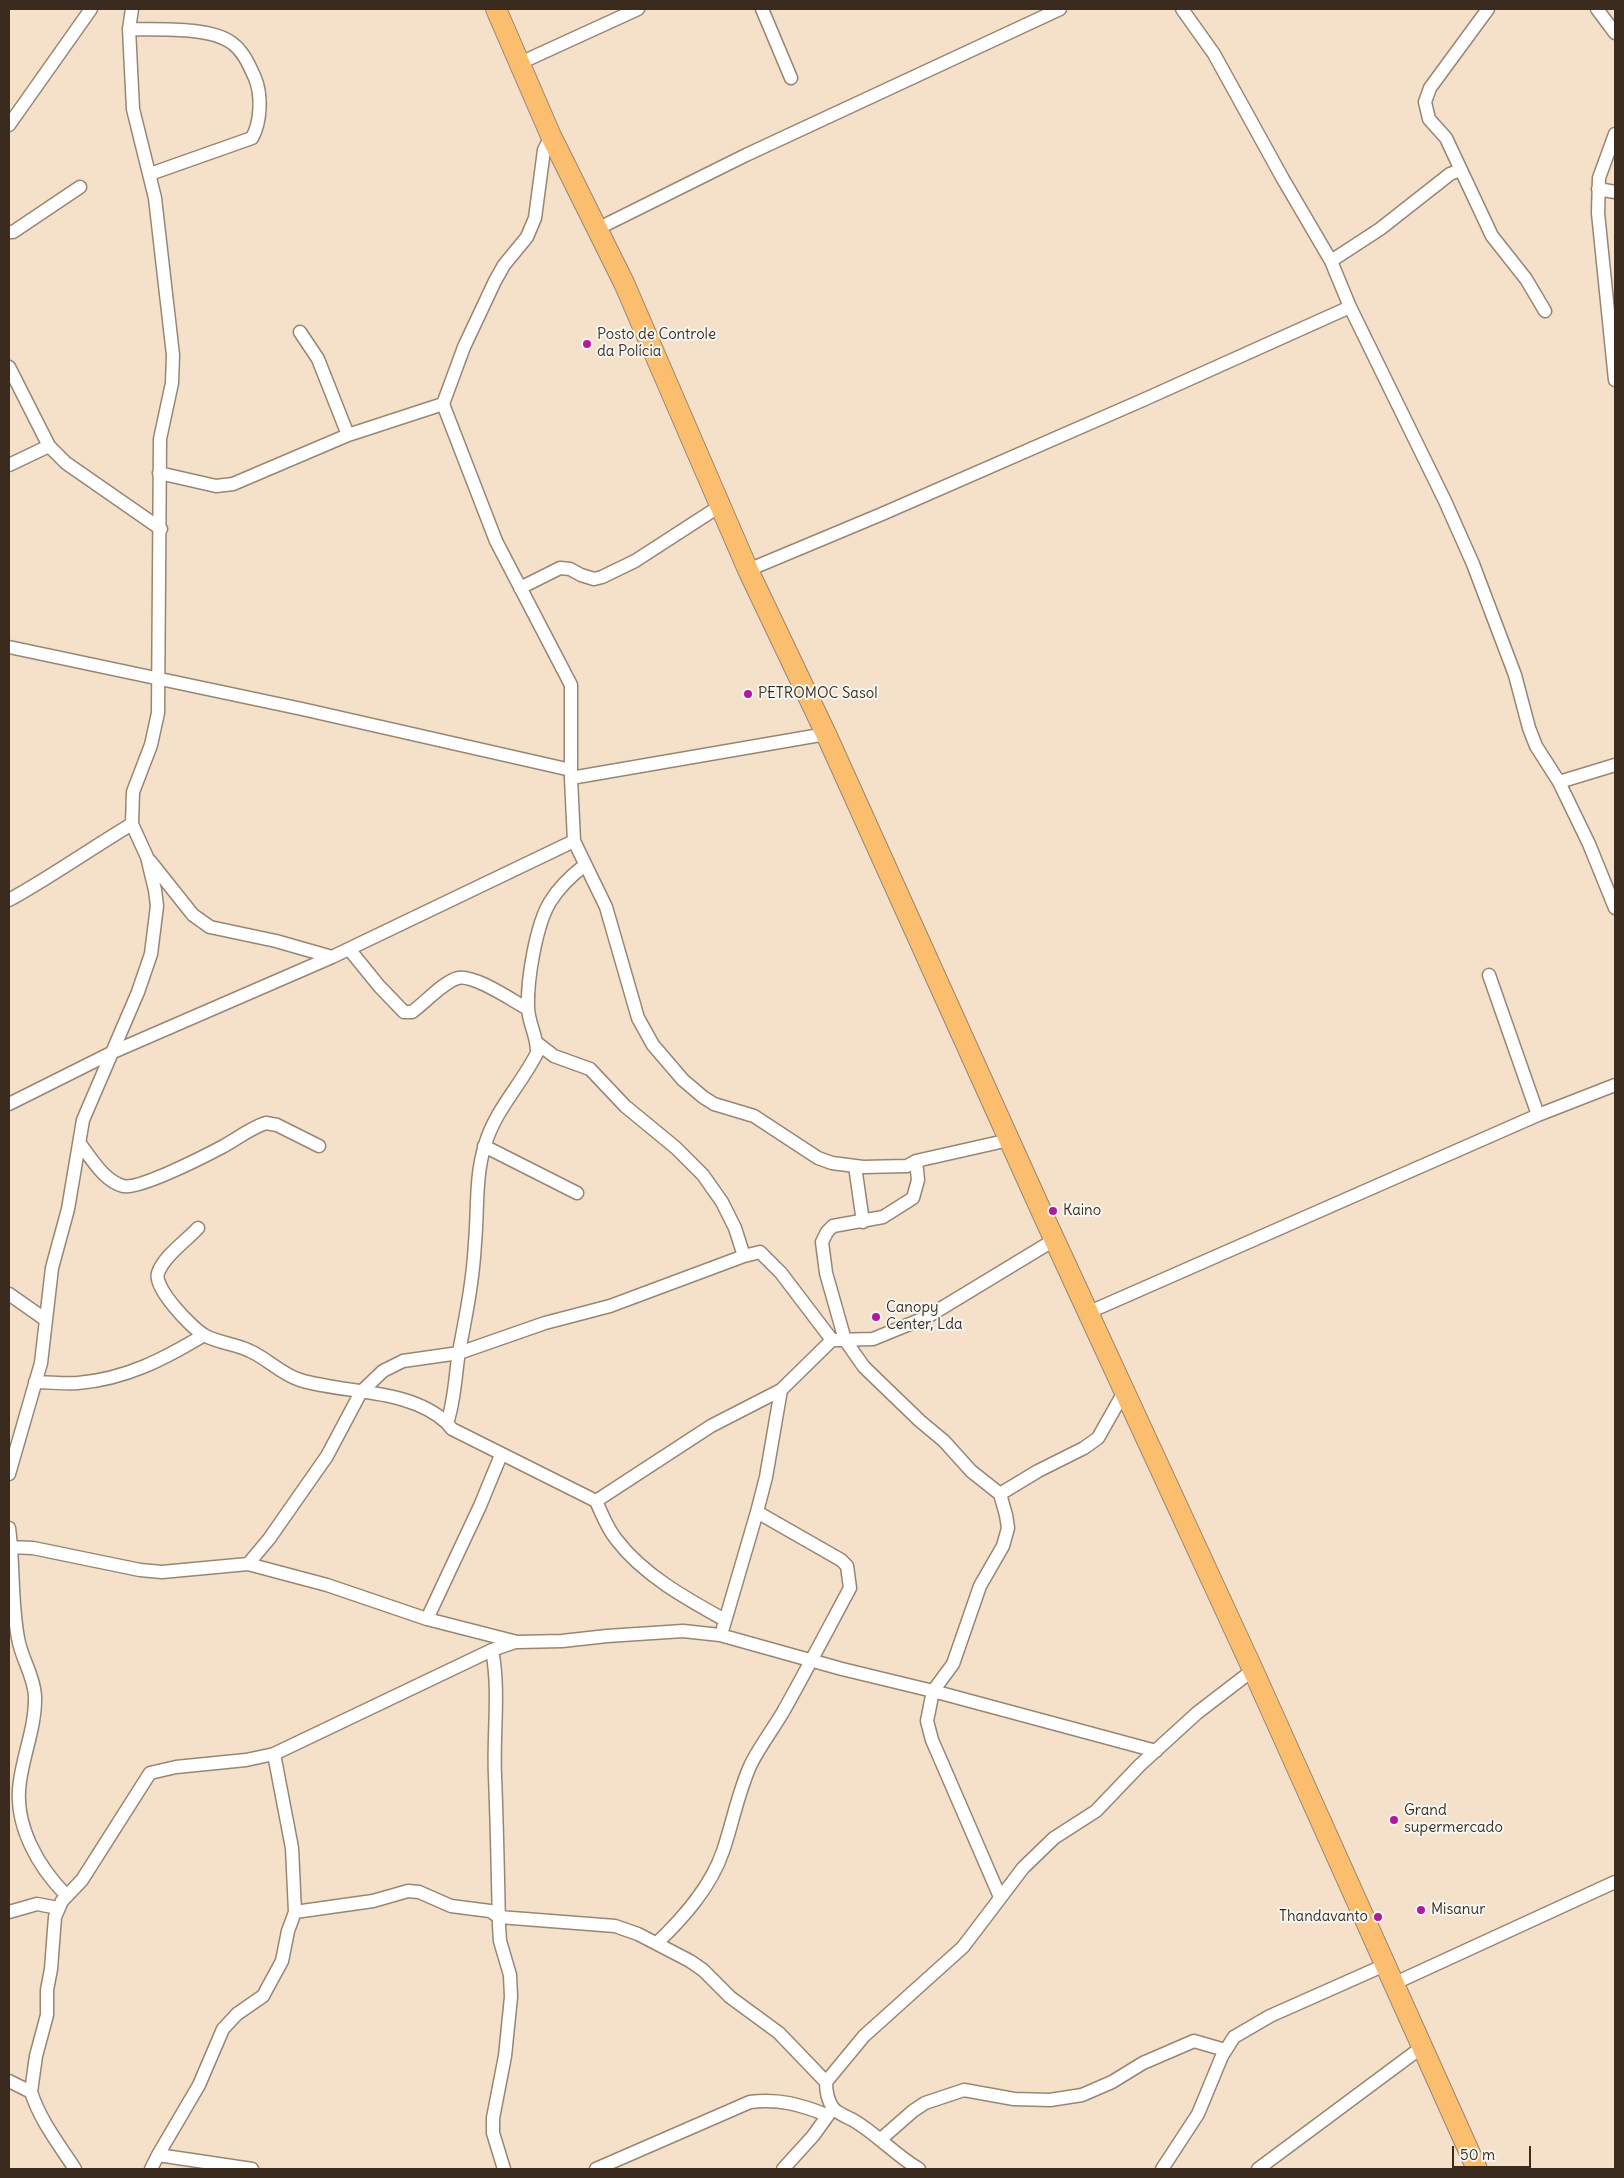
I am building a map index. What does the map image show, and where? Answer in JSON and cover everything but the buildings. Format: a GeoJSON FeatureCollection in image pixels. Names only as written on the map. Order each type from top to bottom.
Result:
{"type":"FeatureCollection","features":[{"type":"Feature","properties":{"kind":"main road"},"geometry":{"type":"LineString","coordinates":[[496,9],[551,136],[624,284],[748,570],[826,734],[1087,1313],[1253,1670],[1477,2169]]}},
{"type":"Feature","properties":{"kind":"street"},"geometry":{"type":"LineString","coordinates":[[9,125],[91,9]]}},
{"type":"Feature","properties":{"kind":"street"},"geometry":{"type":"LineString","coordinates":[[9,1474],[41,1363],[52,1268],[68,1209],[84,1120],[152,954],[157,906],[156,890],[147,857],[132,824],[133,792],[151,745],[158,713],[160,679],[160,439],[172,383],[173,355],[169,307],[150,174],[133,109],[129,29],[132,9]]}},
{"type":"Feature","properties":{"kind":"street"},"geometry":{"type":"LineString","coordinates":[[520,63],[638,9]]}},
{"type":"Feature","properties":{"kind":"street"},"geometry":{"type":"LineString","coordinates":[[762,9],[791,78]]}},
{"type":"Feature","properties":{"kind":"street"},"geometry":{"type":"LineString","coordinates":[[597,229],[746,154],[1060,9]]}},
{"type":"Feature","properties":{"kind":"street"},"geometry":{"type":"LineString","coordinates":[[1182,9],[1214,54],[1331,262],[1350,307],[1445,501],[1473,564],[1515,675],[1529,728],[1536,746],[1559,782],[1589,844],[1615,908]]}},
{"type":"Feature","properties":{"kind":"street"},"geometry":{"type":"LineString","coordinates":[[1488,9],[1444,67],[1430,88],[1425,102],[1429,119],[1446,138],[1492,236],[1526,279],[1545,311]]}},
{"type":"Feature","properties":{"kind":"street"},"geometry":{"type":"LineString","coordinates":[[1597,9],[1615,33]]}},
{"type":"Feature","properties":{"kind":"street"},"geometry":{"type":"LineString","coordinates":[[129,29],[198,32],[221,37],[236,47],[248,61],[258,85],[260,99],[256,132],[252,138],[150,174]]}},
{"type":"Feature","properties":{"kind":"street"},"geometry":{"type":"LineString","coordinates":[[1615,134],[1599,178],[1598,189],[1598,213],[1615,380]]}},
{"type":"Feature","properties":{"kind":"street"},"geometry":{"type":"LineString","coordinates":[[551,136],[544,150],[535,218],[527,237],[504,265],[495,281],[464,346],[443,404],[496,541],[571,685],[571,774],[574,841],[606,908],[638,1018],[653,1045],[683,1080],[708,1100],[754,1116],[818,1158],[832,1163],[855,1166],[906,1166],[916,1161],[1009,1140]]}},
{"type":"Feature","properties":{"kind":"street"},"geometry":{"type":"LineString","coordinates":[[1331,262],[1380,229],[1450,174],[1460,170]]}},
{"type":"Feature","properties":{"kind":"street"},"geometry":{"type":"LineString","coordinates":[[9,232],[13,232],[80,188]]}},
{"type":"Feature","properties":{"kind":"street"},"geometry":{"type":"LineString","coordinates":[[1598,189],[1615,192]]}},
{"type":"Feature","properties":{"kind":"street"},"geometry":{"type":"LineString","coordinates":[[748,570],[882,514],[1143,400],[1350,307]]}},
{"type":"Feature","properties":{"kind":"street"},"geometry":{"type":"LineString","coordinates":[[300,332],[318,359],[348,435]]}},
{"type":"Feature","properties":{"kind":"street"},"geometry":{"type":"LineString","coordinates":[[9,368],[49,446],[66,463],[161,529]]}},
{"type":"Feature","properties":{"kind":"street"},"geometry":{"type":"LineString","coordinates":[[159,474],[216,486],[233,484],[348,435],[443,404]]}},
{"type":"Feature","properties":{"kind":"street"},"geometry":{"type":"LineString","coordinates":[[9,465],[49,446]]}},
{"type":"Feature","properties":{"kind":"street"},"geometry":{"type":"LineString","coordinates":[[520,588],[560,568],[570,569],[594,579],[602,577],[635,561],[720,506]]}},
{"type":"Feature","properties":{"kind":"street"},"geometry":{"type":"LineString","coordinates":[[9,647],[160,679],[571,774],[826,734]]}},
{"type":"Feature","properties":{"kind":"street"},"geometry":{"type":"LineString","coordinates":[[1559,782],[1615,765]]}},
{"type":"Feature","properties":{"kind":"street"},"geometry":{"type":"LineString","coordinates":[[9,900],[38,884],[81,854],[132,824]]}},
{"type":"Feature","properties":{"kind":"street"},"geometry":{"type":"LineString","coordinates":[[9,1104],[113,1052],[332,957],[574,841]]}},
{"type":"Feature","properties":{"kind":"street"},"geometry":{"type":"LineString","coordinates":[[147,857],[193,915],[205,924],[332,957]]}},
{"type":"Feature","properties":{"kind":"street"},"geometry":{"type":"LineString","coordinates":[[447,1423],[452,1409],[459,1354],[470,1300],[476,1242],[478,1187],[484,1146],[493,1122],[537,1053],[537,1043],[528,1009],[532,960],[543,915],[570,876],[585,865]]}},
{"type":"Feature","properties":{"kind":"street"},"geometry":{"type":"LineString","coordinates":[[349,949],[379,986],[404,1012],[412,1012],[450,982],[460,977],[472,978],[528,1009]]}},
{"type":"Feature","properties":{"kind":"street"},"geometry":{"type":"LineString","coordinates":[[1489,975],[1538,1115]]}},
{"type":"Feature","properties":{"kind":"street"},"geometry":{"type":"LineString","coordinates":[[537,1043],[554,1056],[590,1070],[630,1111],[676,1148],[703,1175],[722,1202],[735,1228],[744,1256]]}},
{"type":"Feature","properties":{"kind":"street"},"geometry":{"type":"LineString","coordinates":[[1087,1313],[1538,1115],[1615,1084]]}},
{"type":"Feature","properties":{"kind":"street"},"geometry":{"type":"LineString","coordinates":[[80,1144],[105,1175],[125,1187],[142,1184],[176,1170],[266,1123],[277,1125],[319,1146]]}},
{"type":"Feature","properties":{"kind":"street"},"geometry":{"type":"LineString","coordinates":[[484,1146],[577,1193]]}},
{"type":"Feature","properties":{"kind":"street"},"geometry":{"type":"LineString","coordinates":[[916,1161],[918,1180],[913,1198],[883,1217],[833,1226],[827,1232],[822,1242],[826,1273],[845,1340],[864,1366],[920,1421],[944,1441],[971,1471],[1000,1494],[1006,1515],[1006,1535],[1003,1546],[980,1586],[953,1664],[933,1691],[927,1721],[928,1730],[1000,1898]]}},
{"type":"Feature","properties":{"kind":"street"},"geometry":{"type":"LineString","coordinates":[[855,1166],[863,1222]]}},
{"type":"Feature","properties":{"kind":"street"},"geometry":{"type":"LineString","coordinates":[[198,1228],[161,1266],[157,1275],[159,1287],[192,1326],[204,1335],[250,1351],[280,1370],[299,1379],[407,1400],[428,1409],[452,1429],[596,1501],[607,1525],[628,1554],[654,1576],[697,1605],[725,1620]]}},
{"type":"Feature","properties":{"kind":"street"},"geometry":{"type":"LineString","coordinates":[[596,1501],[711,1426],[781,1390],[832,1340],[873,1339],[927,1317],[1054,1240]]}},
{"type":"Feature","properties":{"kind":"street"},"geometry":{"type":"LineString","coordinates":[[248,1564],[269,1539],[327,1456],[361,1392],[383,1371],[403,1361],[459,1354],[545,1323],[610,1306],[744,1256],[760,1252],[781,1273],[832,1340]]}},
{"type":"Feature","properties":{"kind":"street"},"geometry":{"type":"LineString","coordinates":[[9,1294],[46,1320]]}},
{"type":"Feature","properties":{"kind":"street"},"geometry":{"type":"LineString","coordinates":[[35,1382],[78,1383],[115,1377],[162,1360],[204,1335]]}},
{"type":"Feature","properties":{"kind":"street"},"geometry":{"type":"LineString","coordinates":[[720,1635],[757,1512],[781,1390]]}},
{"type":"Feature","properties":{"kind":"street"},"geometry":{"type":"LineString","coordinates":[[1000,1494],[1038,1471],[1084,1448],[1098,1438],[1124,1392]]}},
{"type":"Feature","properties":{"kind":"street"},"geometry":{"type":"LineString","coordinates":[[427,1619],[480,1506],[501,1455]]}},
{"type":"Feature","properties":{"kind":"street"},"geometry":{"type":"LineString","coordinates":[[657,1943],[681,1918],[716,1870],[744,1780],[752,1763],[850,1588],[847,1566],[841,1560],[757,1512]]}},
{"type":"Feature","properties":{"kind":"street"},"geometry":{"type":"LineString","coordinates":[[9,1528],[10,1596],[22,1658],[34,1683],[35,1698],[35,1717],[20,1781],[18,1798],[22,1823],[30,1845],[50,1880],[67,1896]]}},
{"type":"Feature","properties":{"kind":"street"},"geometry":{"type":"LineString","coordinates":[[10,1546],[33,1548],[140,1570],[162,1572],[248,1564],[327,1585],[427,1619],[517,1642],[562,1641],[683,1631],[720,1635],[1156,1751]]}},
{"type":"Feature","properties":{"kind":"street"},"geometry":{"type":"LineString","coordinates":[[75,2169],[38,2113],[31,2092],[36,2056],[47,2015],[47,1990],[51,1969],[55,1917],[58,1908],[82,1880],[150,1773],[176,1767],[246,1760],[274,1754],[492,1650],[517,1642]]}},
{"type":"Feature","properties":{"kind":"street"},"geometry":{"type":"LineString","coordinates":[[492,1650],[496,1691],[495,1776],[500,1941],[510,1975],[511,1998],[505,2056],[493,2118],[493,2133],[504,2169]]}},
{"type":"Feature","properties":{"kind":"street"},"geometry":{"type":"LineString","coordinates":[[826,2082],[864,2036],[963,1947],[1023,1868],[1054,1838],[1096,1811],[1197,1713],[1253,1670]]}},
{"type":"Feature","properties":{"kind":"street"},"geometry":{"type":"LineString","coordinates":[[151,2169],[199,2085],[223,2029],[237,2014],[263,1996],[282,1961],[288,1931],[295,1912],[292,1848],[274,1754]]}},
{"type":"Feature","properties":{"kind":"street"},"geometry":{"type":"LineString","coordinates":[[1393,1984],[1615,1882]]}},
{"type":"Feature","properties":{"kind":"street"},"geometry":{"type":"LineString","coordinates":[[295,1912],[347,1906],[414,1891],[451,1906],[490,1911],[499,1917],[615,1926],[628,1929],[657,1943],[703,1970],[730,1997],[779,2033],[826,2082],[830,2112],[813,2136],[783,2169]]}},
{"type":"Feature","properties":{"kind":"street"},"geometry":{"type":"LineString","coordinates":[[9,1912],[37,1904],[58,1908]]}},
{"type":"Feature","properties":{"kind":"street"},"geometry":{"type":"LineString","coordinates":[[1162,2169],[1198,2114],[1225,2050],[1234,2038],[1251,2026],[1385,1965]]}},
{"type":"Feature","properties":{"kind":"street"},"geometry":{"type":"LineString","coordinates":[[881,2139],[924,2103],[964,2090],[1014,2099],[1050,2100],[1082,2095],[1112,2082],[1143,2063],[1194,2041],[1225,2050]]}},
{"type":"Feature","properties":{"kind":"street"},"geometry":{"type":"LineString","coordinates":[[1258,2169],[1422,2047]]}},
{"type":"Feature","properties":{"kind":"street"},"geometry":{"type":"LineString","coordinates":[[9,2081],[31,2092]]}},
{"type":"Feature","properties":{"kind":"street"},"geometry":{"type":"LineString","coordinates":[[596,2169],[750,2102],[766,2100],[783,2101],[830,2112],[881,2139],[906,2162],[919,2169]]}},
{"type":"Feature","properties":{"kind":"street"},"geometry":{"type":"LineString","coordinates":[[158,2155],[252,2169]]}},
{"type":"Feature","properties":{"kind":"place","name":"Posto de Controle da Polícia"},"geometry":{"type":"Point","coordinates":[587,344]}},
{"type":"Feature","properties":{"kind":"place","name":"PETROMOC Sasol"},"geometry":{"type":"Point","coordinates":[748,694]}},
{"type":"Feature","properties":{"kind":"place","name":"Kaino"},"geometry":{"type":"Point","coordinates":[1053,1211]}},
{"type":"Feature","properties":{"kind":"place","name":"Canopy Center, Lda"},"geometry":{"type":"Point","coordinates":[876,1317]}},
{"type":"Feature","properties":{"kind":"place","name":"Grand supermercado"},"geometry":{"type":"Point","coordinates":[1394,1820]}},
{"type":"Feature","properties":{"kind":"place","name":"Misanur"},"geometry":{"type":"Point","coordinates":[1421,1910]}},
{"type":"Feature","properties":{"kind":"place","name":"Thandavanto"},"geometry":{"type":"Point","coordinates":[1378,1917]}}]}
